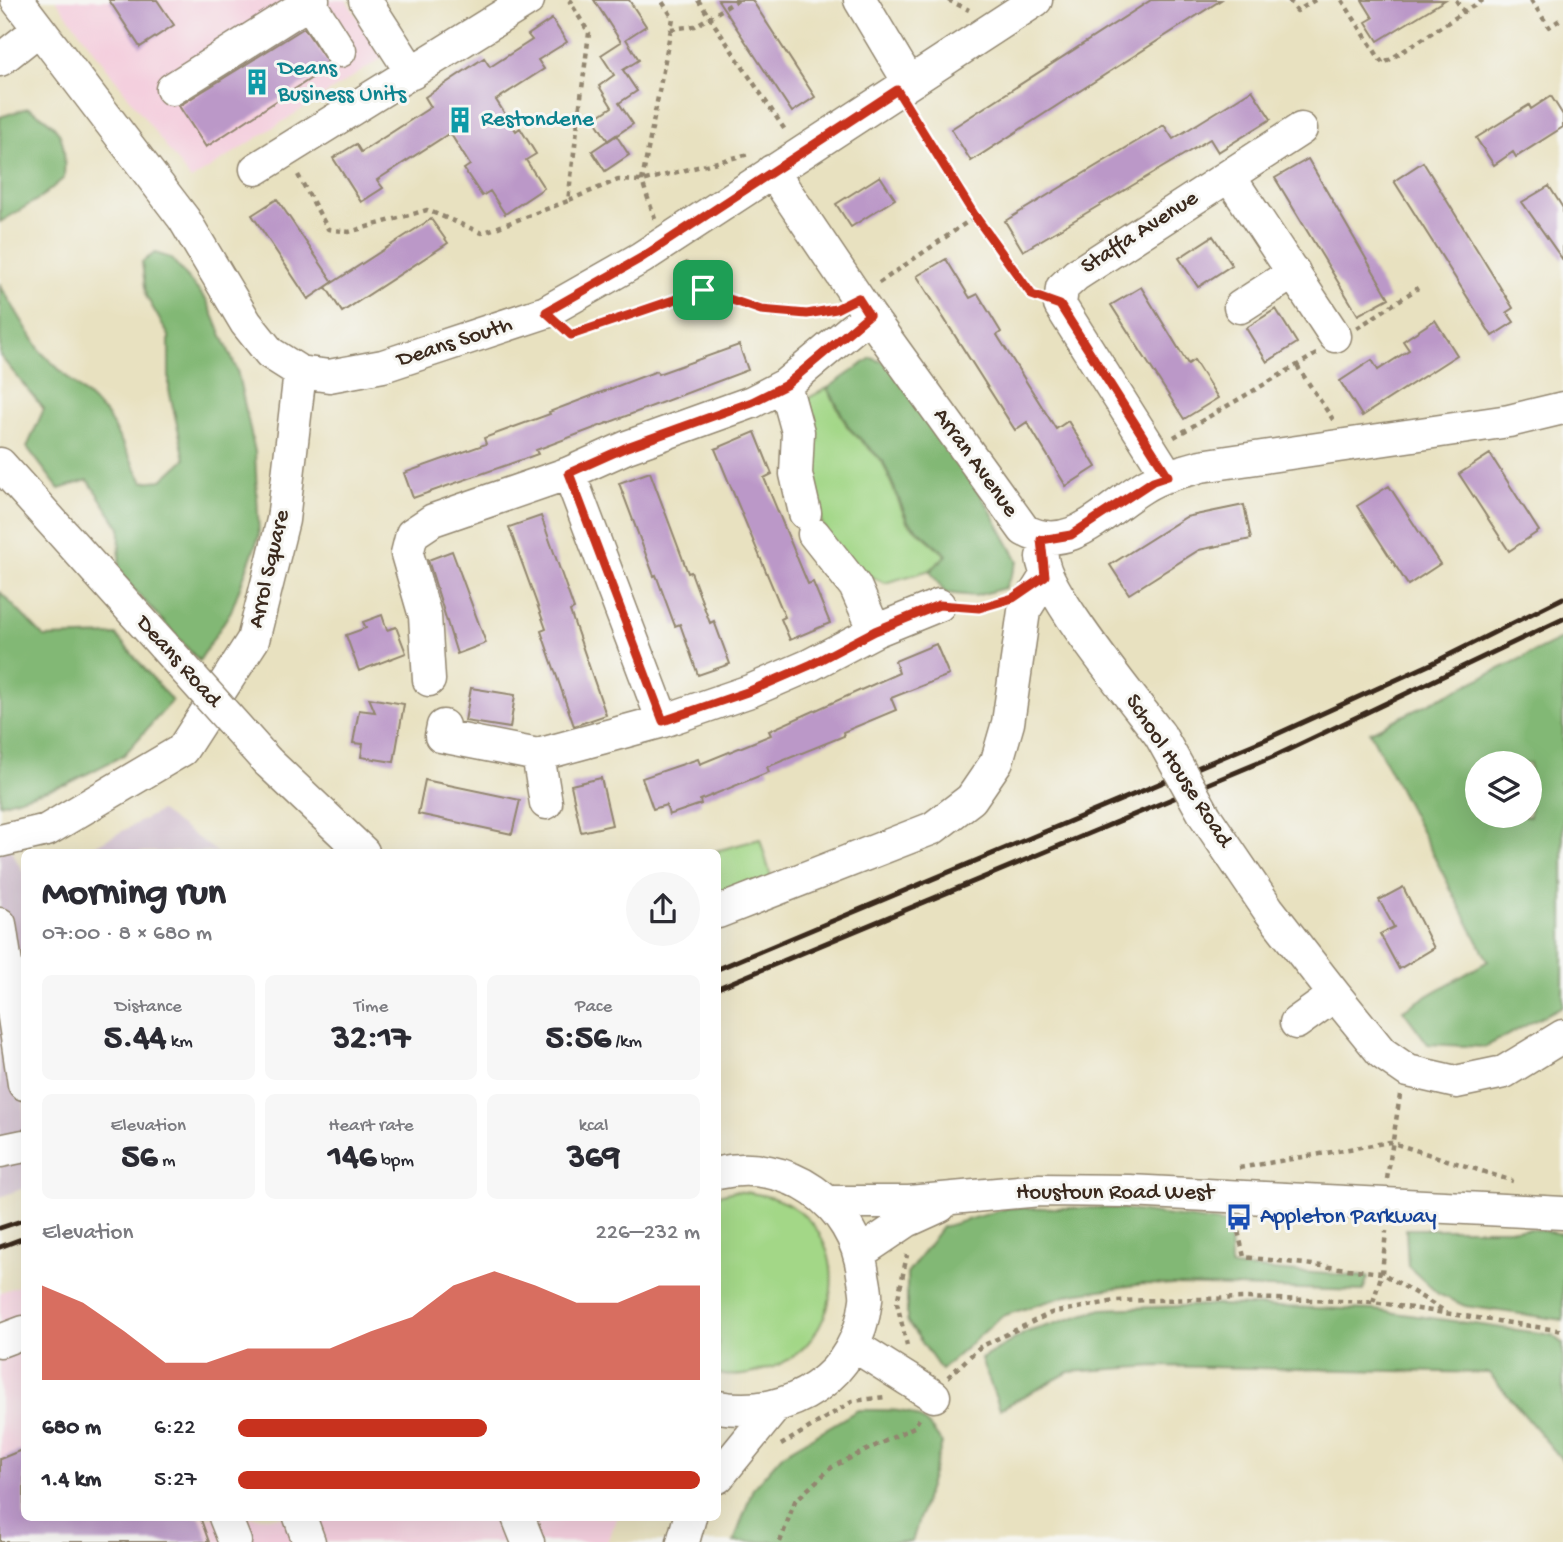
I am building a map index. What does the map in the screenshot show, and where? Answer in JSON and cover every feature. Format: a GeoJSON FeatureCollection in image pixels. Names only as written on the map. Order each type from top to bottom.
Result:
{"type":"FeatureCollection","features":[{"type":"Feature","properties":{"kind":"street","name":"Deans South"},"geometry":{"type":"LineString","coordinates":[[17,0],[184,219],[246,323],[270,353],[300,372],[329,376],[383,366],[546,312],[641,258],[1036,0]]}},
{"type":"Feature","properties":{"kind":"street"},"geometry":{"type":"LineString","coordinates":[[365,0],[412,73]]}},
{"type":"Feature","properties":{"kind":"street"},"geometry":{"type":"LineString","coordinates":[[256,169],[528,0]]}},
{"type":"Feature","properties":{"kind":"street"},"geometry":{"type":"LineString","coordinates":[[860,0],[903,86]]}},
{"type":"Feature","properties":{"kind":"street"},"geometry":{"type":"LineString","coordinates":[[172,89],[311,1],[340,51]]}},
{"type":"Feature","properties":{"kind":"street"},"geometry":{"type":"LineString","coordinates":[[0,60],[38,30]]}},
{"type":"Feature","properties":{"kind":"street","name":"Staffa Avenue"},"geometry":{"type":"LineString","coordinates":[[1060,305],[1062,288],[1076,275],[1301,129]]}},
{"type":"Feature","properties":{"kind":"street","name":"Arran Avenue"},"geometry":{"type":"LineString","coordinates":[[772,171],[863,307],[1024,530],[1041,540]]}},
{"type":"Feature","properties":{"kind":"street"},"geometry":{"type":"LineString","coordinates":[[1229,176],[1338,338]]}},
{"type":"Feature","properties":{"kind":"street"},"geometry":{"type":"LineString","coordinates":[[1240,307],[1294,272]]}},
{"type":"Feature","properties":{"kind":"street"},"geometry":{"type":"LineString","coordinates":[[1060,305],[1160,463]]}},
{"type":"Feature","properties":{"kind":"street"},"geometry":{"type":"LineString","coordinates":[[429,680],[425,616],[407,554],[412,534],[433,520],[569,473],[627,447],[752,402],[786,385],[863,307]]}},
{"type":"Feature","properties":{"kind":"street","name":"Arrol Square"},"geometry":{"type":"LineString","coordinates":[[0,841],[47,830],[182,750],[253,640],[283,520],[300,372]]}},
{"type":"Feature","properties":{"kind":"street"},"geometry":{"type":"LineString","coordinates":[[786,385],[798,432],[796,474],[809,523],[855,586],[875,631]]}},
{"type":"Feature","properties":{"kind":"street"},"geometry":{"type":"LineString","coordinates":[[1160,463],[1201,466],[1540,416],[1563,408]]}},
{"type":"Feature","properties":{"kind":"street"},"geometry":{"type":"LineString","coordinates":[[1041,540],[1071,535],[1153,481],[1160,463]]}},
{"type":"Feature","properties":{"kind":"street","name":"Deans Road"},"geometry":{"type":"LineString","coordinates":[[0,464],[267,761],[360,849]]}},
{"type":"Feature","properties":{"kind":"street"},"geometry":{"type":"LineString","coordinates":[[569,473],[663,721]]}},
{"type":"Feature","properties":{"kind":"street","name":"School House Road"},"geometry":{"type":"LineString","coordinates":[[1041,540],[1045,576],[1112,674],[1160,735],[1205,816],[1268,909],[1382,1053],[1408,1070],[1456,1082],[1504,1072],[1563,1036]]}},
{"type":"Feature","properties":{"kind":"street"},"geometry":{"type":"LineString","coordinates":[[721,911],[933,828],[971,799],[997,761],[1008,723],[1024,611],[1045,576]]}},
{"type":"Feature","properties":{"kind":"street"},"geometry":{"type":"LineString","coordinates":[[443,726],[441,736],[538,755],[663,721],[798,670],[875,631],[939,605]]}},
{"type":"Feature","properties":{"kind":"street"},"geometry":{"type":"LineString","coordinates":[[538,755],[546,803]]}},
{"type":"Feature","properties":{"kind":"street"},"geometry":{"type":"LineString","coordinates":[[0,924],[21,1064]]}},
{"type":"Feature","properties":{"kind":"street"},"geometry":{"type":"LineString","coordinates":[[1296,1023],[1335,995]]}},
{"type":"Feature","properties":{"kind":"street"},"geometry":{"type":"LineString","coordinates":[[0,1151],[21,1147]]}},
{"type":"Feature","properties":{"kind":"street"},"geometry":{"type":"LineString","coordinates":[[721,1408],[742,1412],[775,1407],[799,1399],[821,1385],[839,1366],[853,1345],[866,1299],[861,1252],[848,1226],[830,1202],[802,1182],[770,1171],[724,1167]]}},
{"type":"Feature","properties":{"kind":"street","name":"Houstoun Road West"},"geometry":{"type":"LineString","coordinates":[[830,1202],[909,1202],[1040,1190],[1220,1193],[1563,1213]]}},
{"type":"Feature","properties":{"kind":"street","name":"Houstoun Road West"},"geometry":{"type":"LineString","coordinates":[[861,1252],[907,1221],[960,1197]]}},
{"type":"Feature","properties":{"kind":"street"},"geometry":{"type":"LineString","coordinates":[[0,1341],[21,1333]]}},
{"type":"Feature","properties":{"kind":"street"},"geometry":{"type":"LineString","coordinates":[[853,1345],[934,1396]]}},
{"type":"Feature","properties":{"kind":"street"},"geometry":{"type":"LineString","coordinates":[[721,1473],[775,1407]]}},
{"type":"Feature","properties":{"kind":"street"},"geometry":{"type":"LineString","coordinates":[[227,1521],[235,1542]]}},
{"type":"Feature","properties":{"kind":"street"},"geometry":{"type":"LineString","coordinates":[[301,1521],[309,1542]]}},
{"type":"Feature","properties":{"kind":"street"},"geometry":{"type":"LineString","coordinates":[[520,1521],[528,1542]]}},
{"type":"Feature","properties":{"kind":"street"},"geometry":{"type":"LineString","coordinates":[[683,1542],[689,1521]]}},
{"type":"Feature","properties":{"kind":"path"},"geometry":{"type":"LineString","coordinates":[[568,201],[589,33],[570,2],[573,0]]}},
{"type":"Feature","properties":{"kind":"path"},"geometry":{"type":"LineString","coordinates":[[656,220],[642,181],[673,18],[661,0]]}},
{"type":"Feature","properties":{"kind":"path"},"geometry":{"type":"LineString","coordinates":[[698,0],[800,152]]}},
{"type":"Feature","properties":{"kind":"path"},"geometry":{"type":"LineString","coordinates":[[671,29],[695,26],[738,0]]}},
{"type":"Feature","properties":{"kind":"path"},"geometry":{"type":"LineString","coordinates":[[1289,0],[1297,12],[1315,0]]}},
{"type":"Feature","properties":{"kind":"path"},"geometry":{"type":"LineString","coordinates":[[1342,0],[1383,64],[1483,0]]}},
{"type":"Feature","properties":{"kind":"path"},"geometry":{"type":"LineString","coordinates":[[1456,0],[1464,12]]}},
{"type":"Feature","properties":{"kind":"path"},"geometry":{"type":"LineString","coordinates":[[1531,0],[1549,27],[1563,18]]}},
{"type":"Feature","properties":{"kind":"path"},"geometry":{"type":"LineString","coordinates":[[903,86],[975,216],[1032,295],[1060,305]]}},
{"type":"Feature","properties":{"kind":"path"},"geometry":{"type":"LineString","coordinates":[[284,152],[328,229],[349,232],[427,210],[482,233],[618,180],[642,181],[754,153],[772,171]]}},
{"type":"Feature","properties":{"kind":"path"},"geometry":{"type":"LineString","coordinates":[[682,258],[703,290],[761,310],[807,314],[863,307],[975,216]]}},
{"type":"Feature","properties":{"kind":"path"},"geometry":{"type":"LineString","coordinates":[[1160,463],[1338,338],[1418,288]]}},
{"type":"Feature","properties":{"kind":"path"},"geometry":{"type":"LineString","coordinates":[[546,312],[571,335],[703,290]]}},
{"type":"Feature","properties":{"kind":"path"},"geometry":{"type":"LineString","coordinates":[[1297,366],[1349,444]]}},
{"type":"Feature","properties":{"kind":"path"},"geometry":{"type":"LineString","coordinates":[[939,605],[979,608],[1002,602]]}},
{"type":"Feature","properties":{"kind":"path"},"geometry":{"type":"LineString","coordinates":[[1387,1183],[1390,1142],[1408,1070]]}},
{"type":"Feature","properties":{"kind":"path"},"geometry":{"type":"LineString","coordinates":[[1448,1313],[1382,1273],[1244,1257],[1220,1193],[1226,1170],[1390,1142],[1524,1185],[1531,1212]]}},
{"type":"Feature","properties":{"kind":"path"},"geometry":{"type":"LineString","coordinates":[[737,1450],[758,1459],[853,1401],[887,1396],[901,1376],[908,1349],[897,1303],[909,1247],[907,1221]]}},
{"type":"Feature","properties":{"kind":"path"},"geometry":{"type":"LineString","coordinates":[[1373,1302],[1382,1273],[1387,1225]]}},
{"type":"Feature","properties":{"kind":"path"},"geometry":{"type":"LineString","coordinates":[[780,1542],[795,1501],[832,1467],[914,1427],[952,1371],[980,1347],[1051,1313],[1115,1301],[1245,1298],[1373,1302],[1563,1331]]}},
{"type":"Feature","properties":{"kind":"shaded area"},"geometry":{"type":"Polygon","coordinates":[[[56,0],[346,0],[384,57],[191,180],[56,0]]]}},
{"type":"Feature","properties":{"kind":"shaded area"},"geometry":{"type":"Polygon","coordinates":[[[160,811],[213,849],[89,849],[160,811]]]}},
{"type":"Feature","properties":{"kind":"shaded area"},"geometry":{"type":"Polygon","coordinates":[[[0,830],[21,868],[21,1189],[0,1197],[0,830]]]}},
{"type":"Feature","properties":{"kind":"shaded area"},"geometry":{"type":"Polygon","coordinates":[[[21,1285],[21,1521],[615,1521],[607,1542],[0,1542],[0,1292],[21,1285]]]}},
{"type":"Feature","properties":{"kind":"green space"},"geometry":{"type":"Polygon","coordinates":[[[28,108],[49,121],[60,135],[64,153],[64,178],[40,198],[0,222],[0,117],[28,108]]]}},
{"type":"Feature","properties":{"kind":"green space"},"geometry":{"type":"Polygon","coordinates":[[[155,253],[171,258],[207,301],[237,370],[255,452],[259,536],[231,611],[199,661],[119,573],[120,528],[88,480],[59,489],[27,447],[44,409],[0,356],[0,285],[41,352],[107,415],[143,482],[162,480],[185,459],[169,390],[169,336],[146,296],[142,262],[155,253]]]}},
{"type":"Feature","properties":{"kind":"green space"},"geometry":{"type":"Polygon","coordinates":[[[871,358],[889,364],[988,506],[1018,561],[1005,588],[975,596],[945,593],[930,571],[947,555],[908,521],[883,461],[849,428],[828,388],[871,358]]]}},
{"type":"Feature","properties":{"kind":"green space"},"geometry":{"type":"Polygon","coordinates":[[[827,388],[848,428],[882,461],[907,522],[946,555],[930,570],[885,583],[872,577],[861,579],[832,548],[809,491],[797,404],[827,388]]]}},
{"type":"Feature","properties":{"kind":"green space"},"geometry":{"type":"Polygon","coordinates":[[[0,592],[44,637],[116,635],[172,701],[124,755],[67,784],[0,804],[0,592]]]}},
{"type":"Feature","properties":{"kind":"green space"},"geometry":{"type":"Polygon","coordinates":[[[1563,638],[1563,779],[1559,782],[1563,793],[1563,1006],[1485,1047],[1428,1044],[1403,1010],[1488,961],[1370,732],[1563,638]]]}},
{"type":"Feature","properties":{"kind":"green space"},"geometry":{"type":"Polygon","coordinates":[[[760,839],[772,880],[721,899],[721,850],[760,839]]]}},
{"type":"Feature","properties":{"kind":"green space"},"geometry":{"type":"Polygon","coordinates":[[[735,1191],[757,1194],[791,1206],[811,1223],[825,1244],[831,1268],[831,1293],[824,1317],[812,1338],[794,1356],[750,1374],[721,1374],[721,1194],[735,1191]]]}},
{"type":"Feature","properties":{"kind":"green space"},"geometry":{"type":"Polygon","coordinates":[[[1008,1208],[1114,1208],[1230,1224],[1231,1267],[1368,1277],[1363,1291],[1143,1284],[1072,1294],[1002,1316],[941,1370],[907,1321],[907,1274],[942,1227],[1008,1208]]]}},
{"type":"Feature","properties":{"kind":"green space"},"geometry":{"type":"Polygon","coordinates":[[[1406,1229],[1531,1229],[1563,1234],[1563,1320],[1465,1306],[1438,1294],[1408,1266],[1406,1229]]]}},
{"type":"Feature","properties":{"kind":"green space"},"geometry":{"type":"Polygon","coordinates":[[[1217,1305],[1374,1310],[1552,1335],[1563,1344],[1563,1461],[1489,1373],[1155,1366],[1069,1372],[1000,1409],[981,1359],[1027,1332],[1102,1309],[1217,1305]]]}},
{"type":"Feature","properties":{"kind":"green space"},"geometry":{"type":"Polygon","coordinates":[[[858,1410],[907,1413],[926,1423],[942,1444],[912,1542],[734,1542],[753,1488],[783,1454],[858,1410]]]}},
{"type":"Feature","properties":{"kind":"building"},"geometry":{"type":"Polygon","coordinates":[[[109,0],[157,0],[174,25],[140,47],[109,0]]]}},
{"type":"Feature","properties":{"kind":"building"},"geometry":{"type":"Polygon","coordinates":[[[594,0],[629,0],[646,26],[626,39],[639,60],[623,70],[637,91],[619,103],[633,124],[608,141],[594,119],[612,107],[599,86],[614,75],[601,55],[621,42],[594,0]]]}},
{"type":"Feature","properties":{"kind":"building"},"geometry":{"type":"Polygon","coordinates":[[[718,0],[752,0],[815,97],[792,112],[718,0]]]}},
{"type":"Feature","properties":{"kind":"building"},"geometry":{"type":"Polygon","coordinates":[[[1151,0],[1221,0],[971,161],[951,129],[1151,0]]]}},
{"type":"Feature","properties":{"kind":"building"},"geometry":{"type":"Polygon","coordinates":[[[1362,0],[1445,0],[1378,41],[1366,22],[1373,18],[1362,0]]]}},
{"type":"Feature","properties":{"kind":"building","name":"Restondene"},"geometry":{"type":"Polygon","coordinates":[[[552,19],[567,42],[538,60],[544,69],[496,100],[516,131],[520,128],[536,154],[526,160],[544,188],[505,214],[490,191],[482,196],[464,169],[470,165],[450,133],[377,180],[383,188],[361,202],[333,158],[356,144],[361,152],[431,107],[425,97],[484,58],[490,67],[532,40],[528,35],[552,19]]]}},
{"type":"Feature","properties":{"kind":"building","name":"Deans Business Units"},"geometry":{"type":"Polygon","coordinates":[[[304,28],[330,66],[206,147],[179,106],[304,28]]]}},
{"type":"Feature","properties":{"kind":"building"},"geometry":{"type":"Polygon","coordinates":[[[1252,90],[1271,119],[1218,152],[1210,139],[1023,251],[1005,221],[1164,125],[1173,139],[1252,90]]]}},
{"type":"Feature","properties":{"kind":"building"},"geometry":{"type":"Polygon","coordinates":[[[1551,96],[1563,115],[1563,127],[1516,157],[1513,152],[1494,165],[1476,138],[1529,105],[1531,109],[1551,96]]]}},
{"type":"Feature","properties":{"kind":"building"},"geometry":{"type":"Polygon","coordinates":[[[616,135],[629,155],[605,171],[592,151],[616,135]]]}},
{"type":"Feature","properties":{"kind":"building"},"geometry":{"type":"Polygon","coordinates":[[[1308,159],[1389,298],[1358,315],[1275,178],[1308,159]]]}},
{"type":"Feature","properties":{"kind":"building"},"geometry":{"type":"Polygon","coordinates":[[[1423,162],[1513,308],[1507,312],[1514,322],[1492,336],[1394,181],[1423,162]]]}},
{"type":"Feature","properties":{"kind":"building"},"geometry":{"type":"Polygon","coordinates":[[[880,176],[895,199],[851,227],[836,204],[880,176]]]}},
{"type":"Feature","properties":{"kind":"building"},"geometry":{"type":"Polygon","coordinates":[[[1549,186],[1563,208],[1563,260],[1522,202],[1549,186]]]}},
{"type":"Feature","properties":{"kind":"building"},"geometry":{"type":"Polygon","coordinates":[[[277,199],[333,282],[308,299],[252,215],[277,199]]]}},
{"type":"Feature","properties":{"kind":"building"},"geometry":{"type":"Polygon","coordinates":[[[431,219],[448,243],[342,312],[326,287],[431,219]]]}},
{"type":"Feature","properties":{"kind":"building"},"geometry":{"type":"Polygon","coordinates":[[[1213,236],[1232,265],[1198,287],[1179,258],[1213,236]]]}},
{"type":"Feature","properties":{"kind":"building"},"geometry":{"type":"Polygon","coordinates":[[[946,259],[970,298],[978,294],[1001,332],[997,335],[1056,429],[1068,421],[1096,467],[1066,486],[1027,422],[1015,430],[917,276],[946,259]]]}},
{"type":"Feature","properties":{"kind":"building"},"geometry":{"type":"Polygon","coordinates":[[[1141,287],[1188,364],[1194,360],[1218,398],[1184,419],[1111,305],[1141,287]]]}},
{"type":"Feature","properties":{"kind":"building"},"geometry":{"type":"Polygon","coordinates":[[[1276,309],[1297,343],[1267,362],[1246,328],[1276,309]]]}},
{"type":"Feature","properties":{"kind":"building"},"geometry":{"type":"Polygon","coordinates":[[[1435,320],[1457,355],[1362,416],[1340,381],[1372,360],[1378,370],[1409,350],[1403,341],[1435,320]]]}},
{"type":"Feature","properties":{"kind":"building"},"geometry":{"type":"Polygon","coordinates":[[[739,345],[748,370],[536,450],[538,454],[413,498],[404,473],[486,444],[484,438],[550,414],[549,412],[657,371],[658,374],[739,345]]]}},
{"type":"Feature","properties":{"kind":"building"},"geometry":{"type":"Polygon","coordinates":[[[755,432],[772,474],[764,478],[808,584],[813,582],[830,623],[790,640],[781,619],[785,617],[715,449],[755,432]]]}},
{"type":"Feature","properties":{"kind":"building"},"geometry":{"type":"Polygon","coordinates":[[[1490,454],[1539,531],[1509,551],[1459,474],[1490,454]]]}},
{"type":"Feature","properties":{"kind":"building"},"geometry":{"type":"Polygon","coordinates":[[[650,472],[688,573],[691,572],[710,623],[714,621],[730,664],[698,675],[680,624],[675,626],[656,575],[654,576],[619,483],[650,472]]]}},
{"type":"Feature","properties":{"kind":"building"},"geometry":{"type":"Polygon","coordinates":[[[1389,486],[1440,564],[1408,585],[1357,506],[1389,486]]]}},
{"type":"Feature","properties":{"kind":"building"},"geometry":{"type":"Polygon","coordinates":[[[1244,505],[1251,539],[1199,550],[1129,594],[1110,565],[1186,517],[1244,505]]]}},
{"type":"Feature","properties":{"kind":"building"},"geometry":{"type":"Polygon","coordinates":[[[541,516],[574,609],[570,611],[606,715],[574,726],[541,631],[546,629],[509,527],[541,516]]]}},
{"type":"Feature","properties":{"kind":"building"},"geometry":{"type":"Polygon","coordinates":[[[452,551],[486,643],[457,654],[428,560],[452,551]]]}},
{"type":"Feature","properties":{"kind":"building"},"geometry":{"type":"Polygon","coordinates":[[[382,615],[387,630],[396,627],[406,653],[359,671],[346,635],[366,628],[363,622],[382,615]]]}},
{"type":"Feature","properties":{"kind":"building"},"geometry":{"type":"Polygon","coordinates":[[[936,644],[949,675],[891,698],[896,710],[843,732],[844,736],[767,767],[769,772],[700,800],[701,804],[669,815],[666,805],[653,809],[642,778],[698,759],[700,764],[771,735],[769,731],[899,673],[895,661],[936,644]]]}},
{"type":"Feature","properties":{"kind":"building"},"geometry":{"type":"Polygon","coordinates":[[[471,688],[515,695],[510,728],[465,721],[471,688]]]}},
{"type":"Feature","properties":{"kind":"building"},"geometry":{"type":"Polygon","coordinates":[[[369,698],[404,704],[394,762],[361,757],[363,744],[353,743],[359,710],[375,712],[369,698]]]}},
{"type":"Feature","properties":{"kind":"building"},"geometry":{"type":"Polygon","coordinates":[[[601,778],[612,825],[581,832],[571,785],[601,778]]]}},
{"type":"Feature","properties":{"kind":"building"},"geometry":{"type":"Polygon","coordinates":[[[425,780],[520,800],[512,834],[418,814],[425,780]]]}},
{"type":"Feature","properties":{"kind":"building"},"geometry":{"type":"Polygon","coordinates":[[[1403,887],[1434,948],[1399,969],[1380,934],[1394,927],[1379,900],[1403,887]]]}},
{"type":"Feature","properties":{"kind":"building"},"geometry":{"type":"Polygon","coordinates":[[[21,1450],[21,1521],[201,1521],[209,1542],[0,1542],[0,1459],[21,1450]]]}},
{"type":"Feature","properties":{"kind":"railway"},"geometry":{"type":"LineString","coordinates":[[721,968],[1266,739],[1431,664],[1563,598]]}},
{"type":"Feature","properties":{"kind":"railway"},"geometry":{"type":"LineString","coordinates":[[721,987],[1275,756],[1563,619]]}},
{"type":"Feature","properties":{"kind":"railway"},"geometry":{"type":"LineString","coordinates":[[0,1228],[21,1221]]}},
{"type":"Feature","properties":{"kind":"railway"},"geometry":{"type":"LineString","coordinates":[[0,1247],[21,1239]]}},
{"type":"Feature","properties":{"kind":"place","name":"Deans Business Units"},"geometry":{"type":"Point","coordinates":[257,82]}},
{"type":"Feature","properties":{"kind":"place","name":"Restondene"},"geometry":{"type":"Point","coordinates":[460,120]}},
{"type":"Feature","properties":{"kind":"place","name":"Appleton Parkway"},"geometry":{"type":"Point","coordinates":[1239,1217]}},
{"type":"Feature","properties":{"kind":"route"},"geometry":{"type":"LineString","coordinates":[[897,90],[975,216],[1032,295],[1060,305],[1168,476],[1153,481],[1071,535],[1041,540],[1045,576],[1013,598],[979,608],[939,605],[875,631],[810,665],[750,691],[663,721],[614,598],[569,473],[627,447],[752,402],[786,385],[869,315],[858,298],[836,309],[807,314],[761,310],[731,302],[703,290],[571,335],[546,312],[641,258],[897,90]]}}]}
